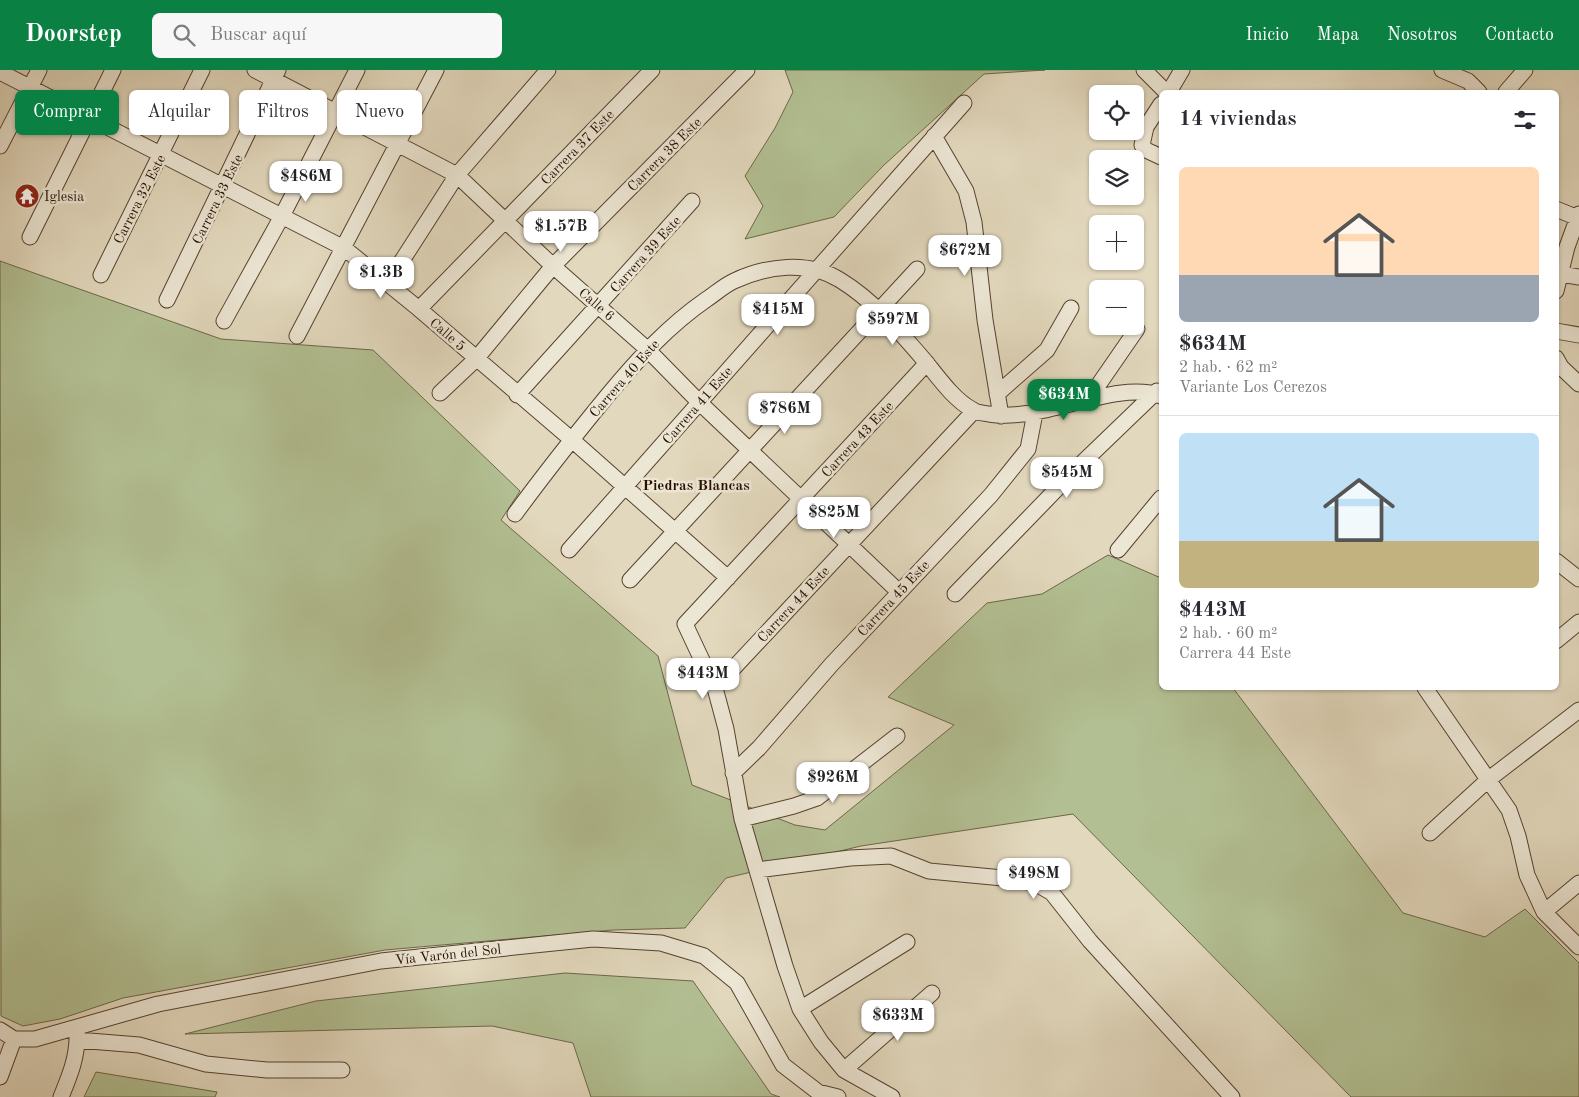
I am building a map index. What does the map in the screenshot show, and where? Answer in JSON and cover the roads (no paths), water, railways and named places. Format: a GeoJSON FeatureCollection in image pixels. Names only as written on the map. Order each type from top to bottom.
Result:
{"type":"FeatureCollection","features":[{"type":"Feature","properties":{"kind":"street"},"geometry":{"type":"LineString","coordinates":[[0,146],[39,70]]}},
{"type":"Feature","properties":{"kind":"street"},"geometry":{"type":"LineString","coordinates":[[104,90],[114,70]]}},
{"type":"Feature","properties":{"kind":"street","name":"Carrera 32 Este"},"geometry":{"type":"LineString","coordinates":[[101,275],[202,70]]}},
{"type":"Feature","properties":{"kind":"street","name":"Calle 6"},"geometry":{"type":"LineString","coordinates":[[255,70],[276,75],[336,113],[457,176],[647,349],[700,402],[900,592]]}},
{"type":"Feature","properties":{"kind":"street"},"geometry":{"type":"LineString","coordinates":[[224,321],[282,216],[357,70]]}},
{"type":"Feature","properties":{"kind":"street"},"geometry":{"type":"LineString","coordinates":[[297,336],[436,70]]}},
{"type":"Feature","properties":{"kind":"street"},"geometry":{"type":"LineString","coordinates":[[386,284],[457,176],[548,70]]}},
{"type":"Feature","properties":{"kind":"street","name":"Carrera 37 Este"},"geometry":{"type":"LineString","coordinates":[[419,309],[652,70]]}},
{"type":"Feature","properties":{"kind":"street","name":"Carrera 38 Este"},"geometry":{"type":"LineString","coordinates":[[440,394],[476,359],[554,266],[747,70]]}},
{"type":"Feature","properties":{"kind":"street"},"geometry":{"type":"LineString","coordinates":[[1144,70],[1166,90]]}},
{"type":"Feature","properties":{"kind":"street"},"geometry":{"type":"LineString","coordinates":[[1169,90],[1182,70]]}},
{"type":"Feature","properties":{"kind":"street"},"geometry":{"type":"LineString","coordinates":[[1442,70],[1468,81],[1477,90]]}},
{"type":"Feature","properties":{"kind":"street","name":"Calle 5"},"geometry":{"type":"LineString","coordinates":[[0,72],[36,90]]}},
{"type":"Feature","properties":{"kind":"street"},"geometry":{"type":"LineString","coordinates":[[1507,90],[1517,73]]}},
{"type":"Feature","properties":{"kind":"street","name":"Carrera 33 Este"},"geometry":{"type":"LineString","coordinates":[[168,300],[276,75]]}},
{"type":"Feature","properties":{"kind":"street","name":"Carrera 41 Este"},"geometry":{"type":"LineString","coordinates":[[569,550],[964,103]]}},
{"type":"Feature","properties":{"kind":"street"},"geometry":{"type":"LineString","coordinates":[[1159,107],[1146,126],[1142,145],[1146,150],[1159,156]]}},
{"type":"Feature","properties":{"kind":"street","name":"Calle 5"},"geometry":{"type":"LineString","coordinates":[[119,133],[344,248],[419,309],[517,395],[571,439],[624,488],[728,578]]}},
{"type":"Feature","properties":{"kind":"street"},"geometry":{"type":"LineString","coordinates":[[30,237],[81,135]]}},
{"type":"Feature","properties":{"kind":"street"},"geometry":{"type":"LineString","coordinates":[[934,136],[966,190],[974,222],[985,320],[1001,416]]}},
{"type":"Feature","properties":{"kind":"street","name":"Carrera 39 Este"},"geometry":{"type":"LineString","coordinates":[[517,395],[692,201]]}},
{"type":"Feature","properties":{"kind":"street"},"geometry":{"type":"LineString","coordinates":[[1559,211],[1578,216],[1559,281]]}},
{"type":"Feature","properties":{"kind":"street","name":"Carrera 40 Este"},"geometry":{"type":"LineString","coordinates":[[515,514],[571,439],[647,349],[688,312],[732,282],[759,271],[795,267],[817,269]]}},
{"type":"Feature","properties":{"kind":"street"},"geometry":{"type":"LineString","coordinates":[[817,269],[845,283],[858,293],[898,330],[958,397],[974,411],[1001,416],[1035,414],[1117,394],[1159,392]]}},
{"type":"Feature","properties":{"kind":"street"},"geometry":{"type":"LineString","coordinates":[[630,580],[917,269]]}},
{"type":"Feature","properties":{"kind":"street"},"geometry":{"type":"LineString","coordinates":[[1561,274],[1579,277]]}},
{"type":"Feature","properties":{"kind":"street"},"geometry":{"type":"LineString","coordinates":[[997,394],[1047,350],[1071,308]]}},
{"type":"Feature","properties":{"kind":"street"},"geometry":{"type":"LineString","coordinates":[[1559,332],[1579,335]]}},
{"type":"Feature","properties":{"kind":"street"},"geometry":{"type":"LineString","coordinates":[[1088,400],[1132,335]]}},
{"type":"Feature","properties":{"kind":"street","name":"Carrera 43 Este"},"geometry":{"type":"LineString","coordinates":[[715,688],[685,624],[927,363]]}},
{"type":"Feature","properties":{"kind":"street"},"geometry":{"type":"LineString","coordinates":[[1559,365],[1579,384]]}},
{"type":"Feature","properties":{"kind":"street"},"geometry":{"type":"LineString","coordinates":[[955,594],[1078,467],[1159,392]]}},
{"type":"Feature","properties":{"kind":"street","name":"Carrera 44 Este"},"geometry":{"type":"LineString","coordinates":[[715,688],[974,411]]}},
{"type":"Feature","properties":{"kind":"street","name":"Carrera 45 Este"},"geometry":{"type":"LineString","coordinates":[[733,773],[759,748],[831,665],[991,495],[1028,449],[1035,414]]}},
{"type":"Feature","properties":{"kind":"street"},"geometry":{"type":"LineString","coordinates":[[1118,550],[1159,500]]}},
{"type":"Feature","properties":{"kind":"street"},"geometry":{"type":"LineString","coordinates":[[1559,564],[1578,576]]}},
{"type":"Feature","properties":{"kind":"street"},"geometry":{"type":"LineString","coordinates":[[1559,639],[1579,622]]}},
{"type":"Feature","properties":{"kind":"street"},"geometry":{"type":"LineString","coordinates":[[715,688],[726,729],[742,819],[785,966],[800,1010],[821,1042],[844,1070],[892,1097]]}},
{"type":"Feature","properties":{"kind":"street"},"geometry":{"type":"LineString","coordinates":[[1426,690],[1489,778],[1509,810],[1518,836],[1527,875],[1544,912],[1579,947]]}},
{"type":"Feature","properties":{"kind":"street"},"geometry":{"type":"LineString","coordinates":[[1430,833],[1489,778],[1579,710]]}},
{"type":"Feature","properties":{"kind":"street"},"geometry":{"type":"LineString","coordinates":[[742,819],[794,806],[817,798],[897,736]]}},
{"type":"Feature","properties":{"kind":"street"},"geometry":{"type":"LineString","coordinates":[[757,870],[850,858],[891,856],[929,871],[1035,883],[1052,893],[1090,941],[1232,1097]]}},
{"type":"Feature","properties":{"kind":"street"},"geometry":{"type":"LineString","coordinates":[[1544,912],[1579,883]]}},
{"type":"Feature","properties":{"kind":"street","name":"Vía Varón del Sol"},"geometry":{"type":"LineString","coordinates":[[14,1039],[35,1039],[77,1034],[158,1004],[381,961],[593,939],[661,942],[704,956],[737,984],[783,1065],[818,1092],[838,1097]]}},
{"type":"Feature","properties":{"kind":"street"},"geometry":{"type":"LineString","coordinates":[[800,1010],[907,942]]}},
{"type":"Feature","properties":{"kind":"street"},"geometry":{"type":"LineString","coordinates":[[844,1070],[932,993]]}},
{"type":"Feature","properties":{"kind":"street"},"geometry":{"type":"LineString","coordinates":[[0,1030],[14,1039],[0,1077]]}},
{"type":"Feature","properties":{"kind":"street"},"geometry":{"type":"LineString","coordinates":[[61,1097],[74,1065],[77,1034],[139,1045],[206,1064],[268,1070],[342,1070]]}},
{"type":"Feature","properties":{"kind":"place","name":"Iglesia"},"geometry":{"type":"Point","coordinates":[27,196]}},
{"type":"Feature","properties":{"kind":"district","name":"Piedras Blancas"},"geometry":{"type":"Point","coordinates":[696,485]}}]}
